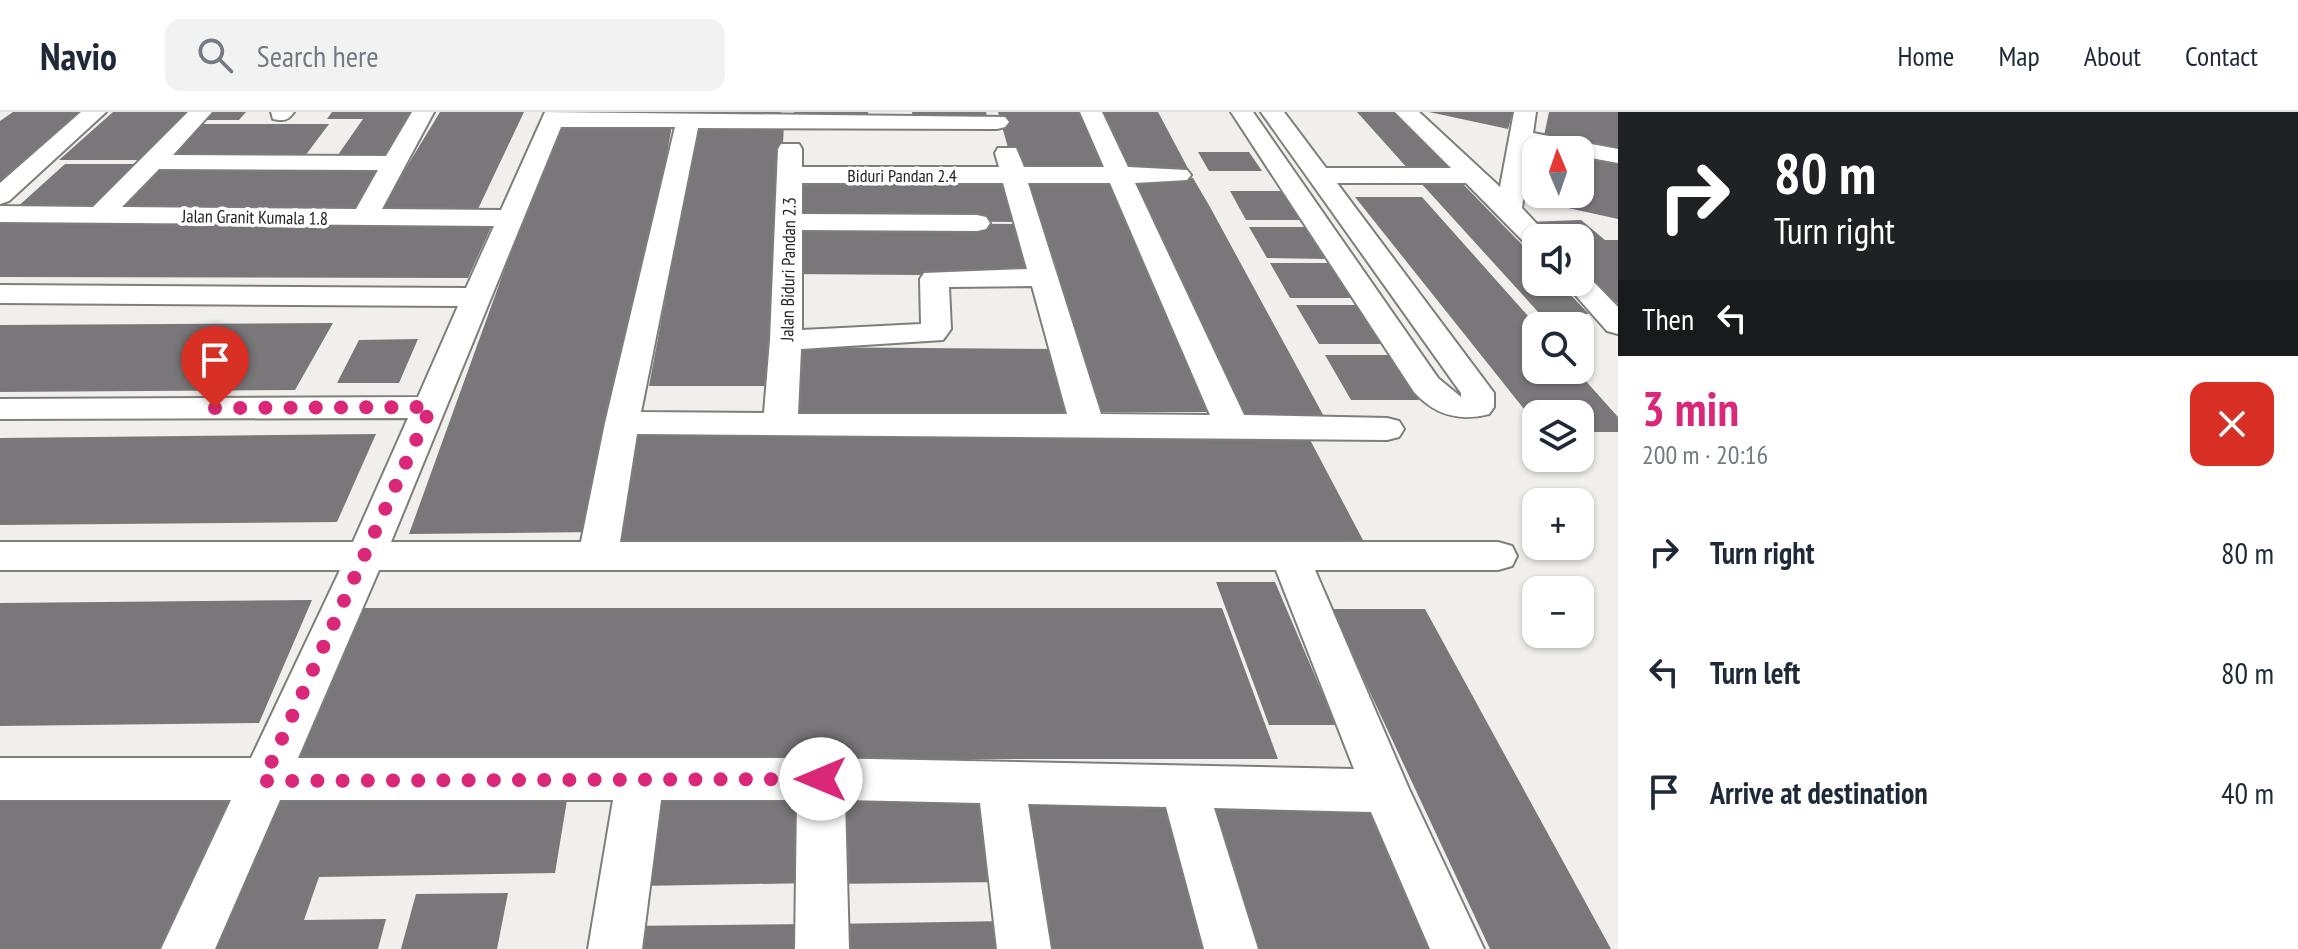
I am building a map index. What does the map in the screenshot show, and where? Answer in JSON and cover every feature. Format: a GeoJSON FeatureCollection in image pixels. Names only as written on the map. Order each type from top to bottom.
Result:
{"type":"FeatureCollection","features":[{"type":"Feature","properties":{"kind":"street"},"geometry":{"type":"LineString","coordinates":[[0,196],[95,112]]}},
{"type":"Feature","properties":{"kind":"street"},"geometry":{"type":"LineString","coordinates":[[99,216],[201,112]]}},
{"type":"Feature","properties":{"kind":"street"},"geometry":{"type":"LineString","coordinates":[[363,219],[423,112]]}},
{"type":"Feature","properties":{"kind":"street"},"geometry":{"type":"LineString","coordinates":[[1091,112],[1231,424]]}},
{"type":"Feature","properties":{"kind":"street"},"geometry":{"type":"LineString","coordinates":[[1242,112],[1426,385],[1443,404],[1462,409],[1477,407],[1478,393],[1272,112]]}},
{"type":"Feature","properties":{"kind":"street"},"geometry":{"type":"LineString","coordinates":[[1406,112],[1523,224]]}},
{"type":"Feature","properties":{"kind":"street"},"geometry":{"type":"LineString","coordinates":[[188,949],[366,556],[554,116],[995,117],[1087,425]]}},
{"type":"Feature","properties":{"kind":"street"},"geometry":{"type":"LineString","coordinates":[[598,556],[622,423],[689,116]]}},
{"type":"Feature","properties":{"kind":"street","name":"Jalan Biduri Pandan 2.3"},"geometry":{"type":"LineString","coordinates":[[780,426],[786,340],[790,117]]}},
{"type":"Feature","properties":{"kind":"street"},"geometry":{"type":"LineString","coordinates":[[1509,209],[1522,124],[1618,156]]}},
{"type":"Feature","properties":{"kind":"street"},"geometry":{"type":"LineString","coordinates":[[153,162],[395,163]]}},
{"type":"Feature","properties":{"kind":"street","name":"Biduri Pandan 2.4"},"geometry":{"type":"LineString","coordinates":[[790,175],[1178,175]]}},
{"type":"Feature","properties":{"kind":"street"},"geometry":{"type":"LineString","coordinates":[[1317,176],[1474,175]]}},
{"type":"Feature","properties":{"kind":"street","name":"Jalan Granit Kumala 1.8"},"geometry":{"type":"LineString","coordinates":[[0,214],[510,218]]}},
{"type":"Feature","properties":{"kind":"street"},"geometry":{"type":"LineString","coordinates":[[789,222],[977,223]]}},
{"type":"Feature","properties":{"kind":"street"},"geometry":{"type":"LineString","coordinates":[[786,340],[932,333],[936,329],[934,279],[1042,277]]}},
{"type":"Feature","properties":{"kind":"street"},"geometry":{"type":"LineString","coordinates":[[0,294],[477,297]]}},
{"type":"Feature","properties":{"kind":"street"},"geometry":{"type":"LineString","coordinates":[[1591,296],[1618,325]]}},
{"type":"Feature","properties":{"kind":"street"},"geometry":{"type":"LineString","coordinates":[[0,409],[431,407]]}},
{"type":"Feature","properties":{"kind":"street"},"geometry":{"type":"LineString","coordinates":[[622,423],[780,426],[1231,424],[1387,429]]}},
{"type":"Feature","properties":{"kind":"street"},"geometry":{"type":"LineString","coordinates":[[0,556],[1498,556]]}},
{"type":"Feature","properties":{"kind":"street"},"geometry":{"type":"LineString","coordinates":[[1290,557],[1386,791],[1457,949]]}},
{"type":"Feature","properties":{"kind":"street"},"geometry":{"type":"LineString","coordinates":[[0,779],[821,779],[1386,791]]}},
{"type":"Feature","properties":{"kind":"street"},"geometry":{"type":"LineString","coordinates":[[615,949],[640,779]]}},
{"type":"Feature","properties":{"kind":"street"},"geometry":{"type":"LineString","coordinates":[[821,779],[822,949]]}},
{"type":"Feature","properties":{"kind":"street"},"geometry":{"type":"LineString","coordinates":[[1001,781],[1024,949]]}},
{"type":"Feature","properties":{"kind":"street"},"geometry":{"type":"LineString","coordinates":[[1184,786],[1231,949]]}},
{"type":"Feature","properties":{"kind":"building"},"geometry":{"type":"Polygon","coordinates":[[[13,112],[91,112],[0,190],[0,121],[13,112]]]}},
{"type":"Feature","properties":{"kind":"building"},"geometry":{"type":"Polygon","coordinates":[[[113,112],[197,112],[150,160],[59,160],[113,112]]]}},
{"type":"Feature","properties":{"kind":"building"},"geometry":{"type":"Polygon","coordinates":[[[205,112],[246,112],[239,120],[197,120],[205,112]]]}},
{"type":"Feature","properties":{"kind":"building"},"geometry":{"type":"Polygon","coordinates":[[[332,112],[418,112],[387,162],[333,162],[363,119],[327,119],[332,112]]]}},
{"type":"Feature","properties":{"kind":"building"},"geometry":{"type":"Polygon","coordinates":[[[440,112],[524,112],[478,209],[381,209],[440,112]]]}},
{"type":"Feature","properties":{"kind":"building"},"geometry":{"type":"Polygon","coordinates":[[[707,112],[781,112],[780,119],[705,119],[707,112]]]}},
{"type":"Feature","properties":{"kind":"building"},"geometry":{"type":"Polygon","coordinates":[[[794,112],[868,112],[869,121],[794,121],[794,112]]]}},
{"type":"Feature","properties":{"kind":"building"},"geometry":{"type":"Polygon","coordinates":[[[912,112],[986,112],[988,120],[913,120],[912,112]]]}},
{"type":"Feature","properties":{"kind":"building"},"geometry":{"type":"Polygon","coordinates":[[[998,112],[1082,112],[1106,169],[1014,169],[998,112]]]}},
{"type":"Feature","properties":{"kind":"building"},"geometry":{"type":"Polygon","coordinates":[[[1098,112],[1158,112],[1191,174],[1126,173],[1098,112]]]}},
{"type":"Feature","properties":{"kind":"building"},"geometry":{"type":"Polygon","coordinates":[[[1357,112],[1395,112],[1451,170],[1409,170],[1357,112]]]}},
{"type":"Feature","properties":{"kind":"building"},"geometry":{"type":"Polygon","coordinates":[[[1429,112],[1513,112],[1508,129],[1429,112]]]}},
{"type":"Feature","properties":{"kind":"building"},"geometry":{"type":"Polygon","coordinates":[[[1549,112],[1618,112],[1618,151],[1594,146],[1594,136],[1544,136],[1549,112]]]}},
{"type":"Feature","properties":{"kind":"building"},"geometry":{"type":"Polygon","coordinates":[[[194,124],[329,124],[302,160],[159,160],[194,124]]]}},
{"type":"Feature","properties":{"kind":"building"},"geometry":{"type":"Polygon","coordinates":[[[698,124],[784,125],[770,386],[649,386],[698,124]]]}},
{"type":"Feature","properties":{"kind":"building"},"geometry":{"type":"Polygon","coordinates":[[[672,126],[598,532],[409,534],[556,127],[672,126]]]}},
{"type":"Feature","properties":{"kind":"building"},"geometry":{"type":"Polygon","coordinates":[[[1198,152],[1249,152],[1262,171],[1209,171],[1198,152]]]}},
{"type":"Feature","properties":{"kind":"building"},"geometry":{"type":"Polygon","coordinates":[[[1594,160],[1618,164],[1618,219],[1568,208],[1594,208],[1594,160]]]}},
{"type":"Feature","properties":{"kind":"building"},"geometry":{"type":"Polygon","coordinates":[[[65,164],[147,164],[101,210],[14,210],[65,164]]]}},
{"type":"Feature","properties":{"kind":"building"},"geometry":{"type":"Polygon","coordinates":[[[155,164],[391,164],[361,211],[111,210],[155,164]]]}},
{"type":"Feature","properties":{"kind":"building"},"geometry":{"type":"Polygon","coordinates":[[[795,175],[1009,177],[1021,222],[793,220],[795,175]]]}},
{"type":"Feature","properties":{"kind":"building"},"geometry":{"type":"Polygon","coordinates":[[[1193,178],[1327,422],[1237,422],[1129,179],[1193,178]]]}},
{"type":"Feature","properties":{"kind":"building"},"geometry":{"type":"Polygon","coordinates":[[[1019,180],[1113,180],[1211,412],[1086,412],[1019,180]]]}},
{"type":"Feature","properties":{"kind":"building"},"geometry":{"type":"Polygon","coordinates":[[[1420,182],[1461,182],[1522,245],[1522,294],[1420,182]]]}},
{"type":"Feature","properties":{"kind":"building"},"geometry":{"type":"Polygon","coordinates":[[[1230,191],[1282,191],[1301,220],[1246,220],[1230,191]]]}},
{"type":"Feature","properties":{"kind":"building"},"geometry":{"type":"Polygon","coordinates":[[[1355,197],[1422,197],[1524,312],[1522,312],[1522,384],[1589,384],[1618,417],[1618,432],[1594,432],[1594,400],[1522,400],[1522,406],[1355,197]]]}},
{"type":"Feature","properties":{"kind":"building"},"geometry":{"type":"Polygon","coordinates":[[[1581,220],[1586,224],[1528,224],[1526,222],[1581,220]]]}},
{"type":"Feature","properties":{"kind":"building"},"geometry":{"type":"Polygon","coordinates":[[[0,222],[493,223],[468,278],[0,277],[0,222]]]}},
{"type":"Feature","properties":{"kind":"building"},"geometry":{"type":"Polygon","coordinates":[[[792,223],[1020,224],[1034,276],[789,274],[792,223]]]}},
{"type":"Feature","properties":{"kind":"building"},"geometry":{"type":"Polygon","coordinates":[[[1249,227],[1305,227],[1325,259],[1267,258],[1249,227]]]}},
{"type":"Feature","properties":{"kind":"building"},"geometry":{"type":"Polygon","coordinates":[[[1594,231],[1605,240],[1618,240],[1618,304],[1594,283],[1594,231]]]}},
{"type":"Feature","properties":{"kind":"building"},"geometry":{"type":"Polygon","coordinates":[[[1270,263],[1328,263],[1352,298],[1290,298],[1270,263]]]}},
{"type":"Feature","properties":{"kind":"building"},"geometry":{"type":"Polygon","coordinates":[[[1524,296],[1572,296],[1587,312],[1538,312],[1524,296]]]}},
{"type":"Feature","properties":{"kind":"building"},"geometry":{"type":"Polygon","coordinates":[[[1296,305],[1358,305],[1384,344],[1319,344],[1296,305]]]}},
{"type":"Feature","properties":{"kind":"building"},"geometry":{"type":"Polygon","coordinates":[[[333,323],[295,390],[0,392],[0,325],[333,323]]]}},
{"type":"Feature","properties":{"kind":"building"},"geometry":{"type":"Polygon","coordinates":[[[418,339],[399,383],[337,383],[359,340],[418,339]]]}},
{"type":"Feature","properties":{"kind":"building"},"geometry":{"type":"Polygon","coordinates":[[[794,347],[1062,349],[1081,421],[791,418],[794,347]]]}},
{"type":"Feature","properties":{"kind":"building"},"geometry":{"type":"Polygon","coordinates":[[[1325,355],[1390,355],[1419,400],[1351,400],[1325,355]]]}},
{"type":"Feature","properties":{"kind":"building"},"geometry":{"type":"Polygon","coordinates":[[[376,434],[337,522],[0,525],[0,438],[376,434]]]}},
{"type":"Feature","properties":{"kind":"building"},"geometry":{"type":"Polygon","coordinates":[[[626,436],[1308,436],[1364,542],[605,542],[626,436]]]}},
{"type":"Feature","properties":{"kind":"building"},"geometry":{"type":"Polygon","coordinates":[[[1216,582],[1275,582],[1336,725],[1269,725],[1216,582]]]}},
{"type":"Feature","properties":{"kind":"building"},"geometry":{"type":"Polygon","coordinates":[[[312,600],[259,723],[0,726],[0,603],[312,600]]]}},
{"type":"Feature","properties":{"kind":"building"},"geometry":{"type":"Polygon","coordinates":[[[356,608],[1222,608],[1278,759],[295,759],[356,608]]]}},
{"type":"Feature","properties":{"kind":"building"},"geometry":{"type":"Polygon","coordinates":[[[1331,609],[1425,609],[1611,949],[1490,949],[1331,609]]]}},
{"type":"Feature","properties":{"kind":"building"},"geometry":{"type":"Polygon","coordinates":[[[570,782],[555,873],[319,877],[304,920],[386,919],[378,949],[201,949],[267,786],[570,782]]]}},
{"type":"Feature","properties":{"kind":"building"},"geometry":{"type":"Polygon","coordinates":[[[237,783],[167,949],[0,949],[0,786],[237,783]]]}},
{"type":"Feature","properties":{"kind":"building"},"geometry":{"type":"Polygon","coordinates":[[[988,789],[1002,882],[827,884],[824,791],[988,789]]]}},
{"type":"Feature","properties":{"kind":"building"},"geometry":{"type":"Polygon","coordinates":[[[1174,789],[1212,949],[1032,949],[1011,790],[1174,789]]]}},
{"type":"Feature","properties":{"kind":"building"},"geometry":{"type":"Polygon","coordinates":[[[813,790],[815,883],[639,886],[649,792],[813,790]]]}},
{"type":"Feature","properties":{"kind":"building"},"geometry":{"type":"Polygon","coordinates":[[[1376,802],[1441,949],[1243,949],[1198,804],[1376,802]]]}},
{"type":"Feature","properties":{"kind":"building"},"geometry":{"type":"Polygon","coordinates":[[[508,893],[497,949],[401,949],[416,894],[508,893]]]}},
{"type":"Feature","properties":{"kind":"building"},"geometry":{"type":"Polygon","coordinates":[[[1006,921],[1010,949],[829,949],[829,924],[1006,921]]]}},
{"type":"Feature","properties":{"kind":"building"},"geometry":{"type":"Polygon","coordinates":[[[810,924],[810,949],[621,949],[624,926],[810,924]]]}},
{"type":"Feature","properties":{"kind":"route"},"geometry":{"type":"LineString","coordinates":[[215,408],[431,407],[263,781],[821,779]]}}]}
